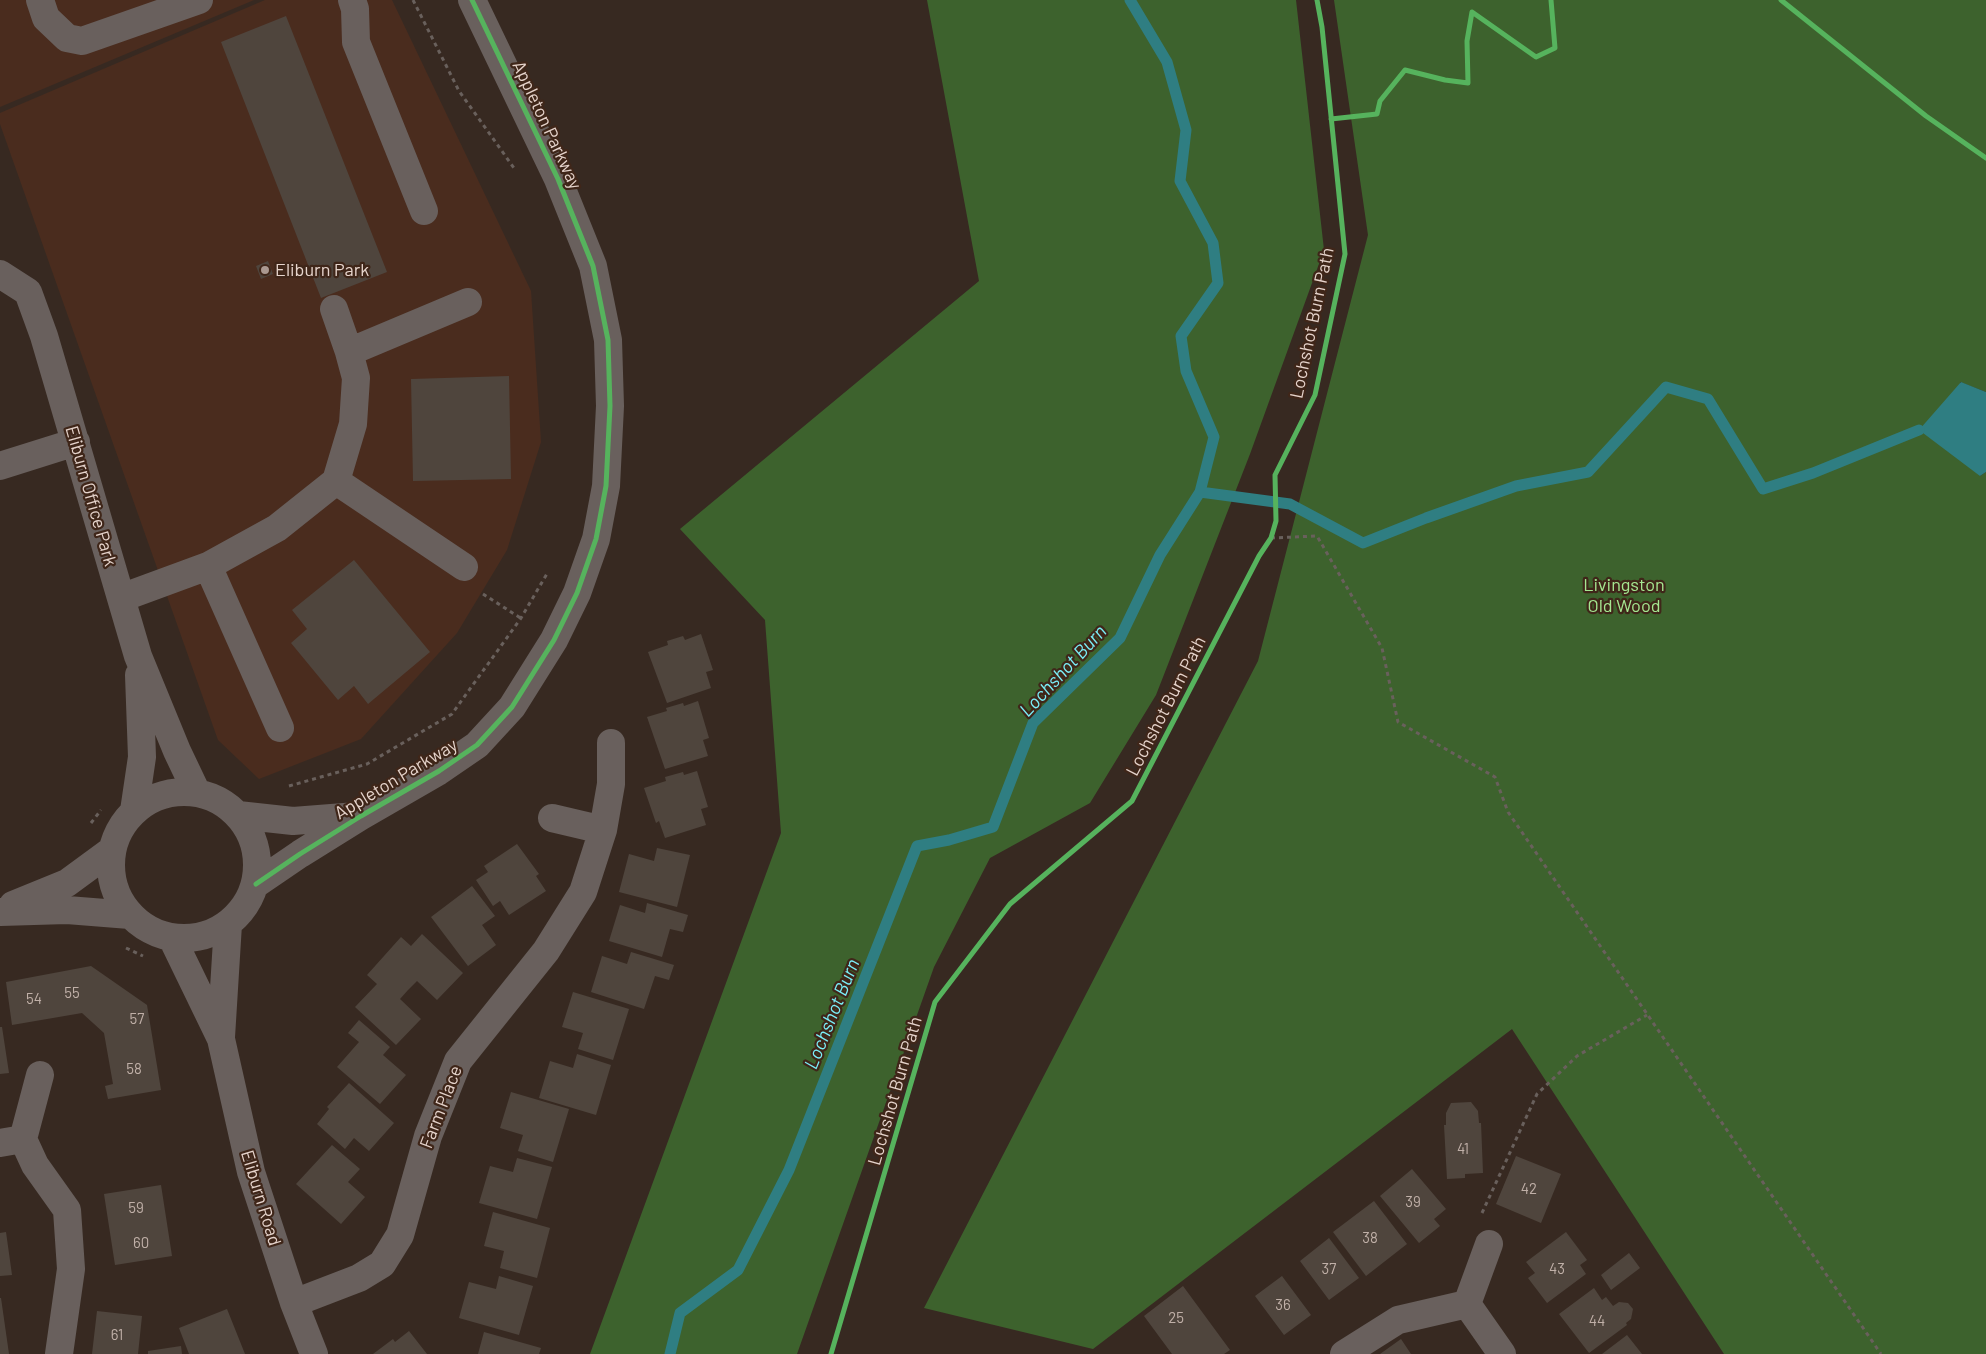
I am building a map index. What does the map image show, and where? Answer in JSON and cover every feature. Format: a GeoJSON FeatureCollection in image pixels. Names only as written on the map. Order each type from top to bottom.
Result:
{"type":"FeatureCollection","features":[{"type":"Feature","properties":{"kind":"street"},"geometry":{"type":"LineString","coordinates":[[40,0],[46,18],[67,38],[82,41],[199,0]]}},
{"type":"Feature","properties":{"kind":"street"},"geometry":{"type":"LineString","coordinates":[[352,0],[355,9],[356,42],[424,211]]}},
{"type":"Feature","properties":{"kind":"street","name":"Appleton Parkway"},"geometry":{"type":"LineString","coordinates":[[256,884],[300,854],[439,771],[477,745],[512,707],[554,640],[577,593],[596,539],[606,486],[610,406],[608,340],[593,266],[558,179],[472,0]]}},
{"type":"Feature","properties":{"kind":"street","name":"Eliburn Office Park"},"geometry":{"type":"LineString","coordinates":[[0,274],[28,292],[44,336],[138,656],[176,751],[198,793]]}},
{"type":"Feature","properties":{"kind":"street"},"geometry":{"type":"LineString","coordinates":[[349,352],[468,302]]}},
{"type":"Feature","properties":{"kind":"street"},"geometry":{"type":"LineString","coordinates":[[121,598],[208,566],[277,528],[336,481],[353,424],[356,378],[334,309]]}},
{"type":"Feature","properties":{"kind":"street"},"geometry":{"type":"LineString","coordinates":[[0,466],[76,442]]}},
{"type":"Feature","properties":{"kind":"street"},"geometry":{"type":"LineString","coordinates":[[336,481],[464,567]]}},
{"type":"Feature","properties":{"kind":"street"},"geometry":{"type":"LineString","coordinates":[[208,566],[280,728]]}},
{"type":"Feature","properties":{"kind":"street","name":"Eliburn Office Park"},"geometry":{"type":"LineString","coordinates":[[134,811],[142,757],[138,656]]}},
{"type":"Feature","properties":{"kind":"street","name":"Farm Place"},"geometry":{"type":"LineString","coordinates":[[294,1303],[359,1278],[382,1264],[400,1235],[428,1136],[458,1061],[546,951],[583,892],[603,830],[611,784],[611,743]]}},
{"type":"Feature","properties":{"kind":"street","name":"Appleton Parkway"},"geometry":{"type":"LineString","coordinates":[[175,792],[198,793],[219,801],[238,815],[250,834],[257,856],[256,884],[241,912],[228,924],[202,936],[172,938],[156,934],[142,926],[130,915],[120,902],[113,885],[112,850],[120,829],[134,811],[153,798],[175,792]]}},
{"type":"Feature","properties":{"kind":"street","name":"Appleton Parkway"},"geometry":{"type":"LineString","coordinates":[[238,815],[293,821],[361,816]]}},
{"type":"Feature","properties":{"kind":"street"},"geometry":{"type":"LineString","coordinates":[[552,818],[603,830]]}},
{"type":"Feature","properties":{"kind":"street"},"geometry":{"type":"LineString","coordinates":[[0,911],[67,883],[112,850]]}},
{"type":"Feature","properties":{"kind":"street"},"geometry":{"type":"LineString","coordinates":[[0,911],[67,910],[130,915]]}},
{"type":"Feature","properties":{"kind":"street","name":"Eliburn Road"},"geometry":{"type":"LineString","coordinates":[[221,1039],[228,924]]}},
{"type":"Feature","properties":{"kind":"street","name":"Eliburn Road"},"geometry":{"type":"LineString","coordinates":[[172,938],[221,1039],[251,1172],[294,1303],[314,1354]]}},
{"type":"Feature","properties":{"kind":"street"},"geometry":{"type":"LineString","coordinates":[[40,1075],[11,1141],[35,1165],[67,1210],[71,1269],[59,1354]]}},
{"type":"Feature","properties":{"kind":"street"},"geometry":{"type":"LineString","coordinates":[[1467,1304],[1489,1244]]}},
{"type":"Feature","properties":{"kind":"street"},"geometry":{"type":"LineString","coordinates":[[1344,1354],[1398,1320],[1467,1304]]}},
{"type":"Feature","properties":{"kind":"street"},"geometry":{"type":"LineString","coordinates":[[1467,1304],[1502,1354]]}},
{"type":"Feature","properties":{"kind":"path"},"geometry":{"type":"LineString","coordinates":[[1330,110],[1331,121],[1377,114],[1380,102],[1405,70],[1445,80],[1468,83],[1467,41],[1472,12],[1536,57],[1556,48],[1551,0]]}},
{"type":"Feature","properties":{"kind":"path"},"geometry":{"type":"LineString","coordinates":[[1781,0],[1926,116],[1986,158]]}},
{"type":"Feature","properties":{"kind":"path"},"geometry":{"type":"LineString","coordinates":[[1267,544],[1274,530]]}},
{"type":"Feature","properties":{"kind":"path"},"geometry":{"type":"LineString","coordinates":[[1271,538],[1318,536],[1382,648],[1398,722],[1495,777],[1508,812],[1881,1354]]}},
{"type":"Feature","properties":{"kind":"path"},"geometry":{"type":"LineString","coordinates":[[464,567],[472,587],[554,640]]}},
{"type":"Feature","properties":{"kind":"path"},"geometry":{"type":"LineString","coordinates":[[120,945],[144,956]]}},
{"type":"Feature","properties":{"kind":"path"},"geometry":{"type":"LineString","coordinates":[[1489,1244],[1480,1216],[1537,1094],[1577,1056],[1648,1015]]}},
{"type":"Feature","properties":{"kind":"shaded area"},"geometry":{"type":"Polygon","coordinates":[[[0,0],[254,0],[0,107],[0,0]]]}},
{"type":"Feature","properties":{"kind":"shaded area"},"geometry":{"type":"Polygon","coordinates":[[[265,0],[392,0],[531,291],[541,442],[507,550],[457,633],[361,739],[259,779],[218,740],[0,124],[0,113],[265,0]]]}},
{"type":"Feature","properties":{"kind":"green space"},"geometry":{"type":"Polygon","coordinates":[[[927,0],[1296,0],[1324,250],[1250,454],[1156,695],[1090,803],[990,858],[934,967],[797,1354],[590,1354],[781,833],[765,620],[680,529],[979,281],[927,0]]]}},
{"type":"Feature","properties":{"kind":"green space","name":"Livingston Old Wood"},"geometry":{"type":"Polygon","coordinates":[[[1334,0],[1986,0],[1986,392],[1960,382],[1980,476],[1986,472],[1986,1354],[1724,1354],[1512,1029],[1093,1349],[924,1308],[1258,661],[1368,235],[1334,0]]]}},
{"type":"Feature","properties":{"kind":"water"},"geometry":{"type":"Polygon","coordinates":[[[1961,382],[1986,392],[1986,472],[1980,476],[1919,430],[1961,382]]]}},
{"type":"Feature","properties":{"kind":"building"},"geometry":{"type":"Polygon","coordinates":[[[286,16],[387,272],[321,298],[221,42],[286,16]]]}},
{"type":"Feature","properties":{"kind":"building","name":"Eliburn Park"},"geometry":{"type":"Polygon","coordinates":[[[268,261],[273,274],[261,279],[256,266],[268,261]]]}},
{"type":"Feature","properties":{"kind":"building"},"geometry":{"type":"Polygon","coordinates":[[[509,376],[511,479],[413,481],[411,379],[509,376]]]}},
{"type":"Feature","properties":{"kind":"building"},"geometry":{"type":"Polygon","coordinates":[[[354,560],[430,652],[368,704],[354,686],[338,700],[291,643],[307,629],[292,610],[354,560]]]}},
{"type":"Feature","properties":{"kind":"building"},"geometry":{"type":"Polygon","coordinates":[[[701,634],[713,670],[706,672],[711,688],[667,703],[648,652],[668,645],[667,641],[683,636],[685,640],[701,634]]]}},
{"type":"Feature","properties":{"kind":"building"},"geometry":{"type":"Polygon","coordinates":[[[698,701],[709,738],[703,740],[708,756],[665,769],[647,717],[667,711],[666,708],[683,703],[684,706],[698,701]]]}},
{"type":"Feature","properties":{"kind":"building"},"geometry":{"type":"Polygon","coordinates":[[[697,771],[708,807],[701,809],[706,825],[665,838],[659,821],[656,823],[644,788],[666,781],[665,777],[683,772],[684,775],[697,771]]]}},
{"type":"Feature","properties":{"kind":"building"},"geometry":{"type":"Polygon","coordinates":[[[517,844],[539,874],[536,876],[546,891],[509,915],[500,901],[493,906],[476,880],[488,872],[484,866],[517,844]]]}},
{"type":"Feature","properties":{"kind":"building"},"geometry":{"type":"Polygon","coordinates":[[[657,848],[690,855],[677,907],[619,892],[629,854],[654,861],[657,848]]]}},
{"type":"Feature","properties":{"kind":"building"},"geometry":{"type":"Polygon","coordinates":[[[472,886],[495,916],[482,925],[496,945],[468,966],[431,917],[472,886]]]}},
{"type":"Feature","properties":{"kind":"building"},"geometry":{"type":"Polygon","coordinates":[[[647,903],[688,915],[683,932],[670,929],[662,957],[609,941],[620,905],[645,913],[647,903]]]}},
{"type":"Feature","properties":{"kind":"building"},"geometry":{"type":"Polygon","coordinates":[[[422,934],[463,973],[437,1000],[417,981],[408,990],[400,999],[421,1019],[396,1045],[355,1007],[377,984],[367,975],[401,937],[411,946],[422,934]]]}},
{"type":"Feature","properties":{"kind":"building"},"geometry":{"type":"Polygon","coordinates":[[[631,952],[674,965],[669,980],[655,976],[644,1009],[591,992],[602,956],[627,964],[631,952]]]}},
{"type":"Feature","properties":{"kind":"building"},"geometry":{"type":"Polygon","coordinates":[[[91,966],[147,1005],[161,1090],[108,1099],[105,1086],[113,1084],[104,1033],[82,1013],[12,1025],[6,982],[91,966]]]}},
{"type":"Feature","properties":{"kind":"building"},"geometry":{"type":"Polygon","coordinates":[[[573,992],[629,1009],[613,1060],[578,1049],[583,1033],[562,1027],[573,992]]]}},
{"type":"Feature","properties":{"kind":"building"},"geometry":{"type":"Polygon","coordinates":[[[359,1020],[390,1047],[383,1055],[406,1075],[380,1104],[337,1067],[359,1042],[348,1033],[359,1020]]]}},
{"type":"Feature","properties":{"kind":"building"},"geometry":{"type":"Polygon","coordinates":[[[0,1027],[2,1027],[9,1073],[0,1074],[0,1027]]]}},
{"type":"Feature","properties":{"kind":"building"},"geometry":{"type":"Polygon","coordinates":[[[577,1054],[611,1065],[596,1115],[539,1098],[550,1061],[573,1068],[577,1054]]]}},
{"type":"Feature","properties":{"kind":"building"},"geometry":{"type":"Polygon","coordinates":[[[349,1083],[394,1123],[369,1151],[354,1138],[345,1149],[317,1124],[329,1109],[327,1107],[349,1083]]]}},
{"type":"Feature","properties":{"kind":"building"},"geometry":{"type":"Polygon","coordinates":[[[511,1092],[569,1109],[553,1162],[518,1151],[523,1135],[500,1128],[511,1092]]]}},
{"type":"Feature","properties":{"kind":"building"},"geometry":{"type":"Polygon","coordinates":[[[1471,1102],[1478,1111],[1479,1123],[1481,1123],[1483,1173],[1465,1174],[1465,1178],[1447,1179],[1444,1125],[1446,1125],[1446,1113],[1451,1103],[1471,1102]]]}},
{"type":"Feature","properties":{"kind":"building"},"geometry":{"type":"Polygon","coordinates":[[[332,1145],[360,1169],[348,1182],[365,1197],[341,1224],[296,1184],[332,1145]]]}},
{"type":"Feature","properties":{"kind":"building"},"geometry":{"type":"Polygon","coordinates":[[[1516,1156],[1561,1174],[1541,1223],[1496,1204],[1516,1156]]]}},
{"type":"Feature","properties":{"kind":"building"},"geometry":{"type":"Polygon","coordinates":[[[517,1158],[552,1167],[537,1219],[479,1203],[490,1166],[513,1172],[517,1158]]]}},
{"type":"Feature","properties":{"kind":"building"},"geometry":{"type":"Polygon","coordinates":[[[1412,1169],[1446,1209],[1434,1219],[1440,1226],[1419,1243],[1380,1196],[1412,1169]]]}},
{"type":"Feature","properties":{"kind":"building"},"geometry":{"type":"Polygon","coordinates":[[[161,1185],[172,1256],[115,1265],[104,1194],[161,1185]]]}},
{"type":"Feature","properties":{"kind":"building"},"geometry":{"type":"Polygon","coordinates":[[[1374,1201],[1407,1244],[1366,1276],[1333,1232],[1374,1201]]]}},
{"type":"Feature","properties":{"kind":"building"},"geometry":{"type":"Polygon","coordinates":[[[493,1212],[550,1228],[537,1278],[500,1268],[504,1251],[484,1246],[493,1212]]]}},
{"type":"Feature","properties":{"kind":"building"},"geometry":{"type":"Polygon","coordinates":[[[6,1232],[12,1275],[0,1276],[0,1233],[6,1232]]]}},
{"type":"Feature","properties":{"kind":"building"},"geometry":{"type":"Polygon","coordinates":[[[1566,1232],[1587,1260],[1580,1265],[1586,1274],[1547,1303],[1528,1278],[1535,1273],[1526,1262],[1566,1232]]]}},
{"type":"Feature","properties":{"kind":"building"},"geometry":{"type":"Polygon","coordinates":[[[1329,1238],[1359,1278],[1329,1300],[1300,1261],[1329,1238]]]}},
{"type":"Feature","properties":{"kind":"building"},"geometry":{"type":"Polygon","coordinates":[[[1629,1253],[1640,1268],[1611,1290],[1601,1275],[1629,1253]]]}},
{"type":"Feature","properties":{"kind":"building"},"geometry":{"type":"Polygon","coordinates":[[[499,1276],[533,1286],[519,1335],[459,1318],[469,1282],[496,1289],[499,1276]]]}},
{"type":"Feature","properties":{"kind":"building"},"geometry":{"type":"Polygon","coordinates":[[[1282,1276],[1311,1315],[1284,1335],[1255,1296],[1282,1276]]]}},
{"type":"Feature","properties":{"kind":"building"},"geometry":{"type":"Polygon","coordinates":[[[1183,1286],[1230,1350],[1224,1354],[1172,1354],[1144,1316],[1183,1286]]]}},
{"type":"Feature","properties":{"kind":"building"},"geometry":{"type":"Polygon","coordinates":[[[1594,1288],[1602,1300],[1606,1297],[1613,1306],[1619,1302],[1628,1303],[1633,1309],[1631,1319],[1626,1323],[1627,1325],[1589,1353],[1559,1314],[1594,1288]]]}},
{"type":"Feature","properties":{"kind":"building"},"geometry":{"type":"Polygon","coordinates":[[[1,1298],[9,1354],[0,1354],[1,1298]]]}},
{"type":"Feature","properties":{"kind":"building"},"geometry":{"type":"Polygon","coordinates":[[[227,1309],[245,1354],[189,1354],[179,1328],[227,1309]]]}},
{"type":"Feature","properties":{"kind":"building"},"geometry":{"type":"Polygon","coordinates":[[[97,1311],[142,1316],[138,1354],[92,1354],[97,1311]]]}},
{"type":"Feature","properties":{"kind":"building"},"geometry":{"type":"Polygon","coordinates":[[[409,1331],[427,1354],[373,1354],[393,1339],[395,1342],[409,1331]]]}},
{"type":"Feature","properties":{"kind":"building"},"geometry":{"type":"Polygon","coordinates":[[[484,1332],[541,1348],[539,1354],[478,1354],[484,1332]]]}},
{"type":"Feature","properties":{"kind":"building"},"geometry":{"type":"Polygon","coordinates":[[[1627,1335],[1642,1354],[1602,1354],[1627,1335]]]}},
{"type":"Feature","properties":{"kind":"building"},"geometry":{"type":"Polygon","coordinates":[[[1401,1339],[1411,1354],[1380,1354],[1401,1339]]]}},
{"type":"Feature","properties":{"kind":"building"},"geometry":{"type":"Polygon","coordinates":[[[181,1346],[182,1354],[148,1354],[148,1351],[181,1346]]]}},
{"type":"Feature","properties":{"kind":"waterway","name":"Lochshot Burn"},"geometry":{"type":"LineString","coordinates":[[670,1354],[680,1313],[738,1270],[789,1170],[917,846],[949,840],[993,827],[1033,723],[1120,638],[1160,555],[1200,492],[1214,437],[1186,371],[1181,336],[1218,283],[1213,243],[1180,181],[1186,130],[1167,62],[1130,0]]}},
{"type":"Feature","properties":{"kind":"waterway"},"geometry":{"type":"LineString","coordinates":[[1200,492],[1290,504],[1363,543],[1516,486],[1588,472],[1666,387],[1708,399],[1763,489],[1813,473],[1919,430]]}},
{"type":"Feature","properties":{"kind":"cycle path"},"geometry":{"type":"LineString","coordinates":[[256,884],[300,854],[439,771],[477,745],[512,707],[554,640],[577,593],[596,539],[606,486],[610,406],[608,340],[593,266],[558,179],[472,0]]}},
{"type":"Feature","properties":{"kind":"cycle path","name":"Lochshot Burn Path"},"geometry":{"type":"LineString","coordinates":[[831,1354],[935,1002],[1010,904],[1132,801],[1259,556],[1271,538],[1276,521],[1275,475],[1315,395],[1345,254],[1322,27],[1317,0]]}},
{"type":"Feature","properties":{"kind":"cycle path"},"geometry":{"type":"LineString","coordinates":[[1331,119],[1377,114],[1380,101],[1405,70],[1445,80],[1468,83],[1467,41],[1472,12],[1536,57],[1555,48],[1551,0]]}},
{"type":"Feature","properties":{"kind":"cycle path"},"geometry":{"type":"LineString","coordinates":[[1781,0],[1926,116],[1986,158]]}},
{"type":"Feature","properties":{"kind":"place","name":"Eliburn Park"},"geometry":{"type":"Point","coordinates":[265,270]}}]}
